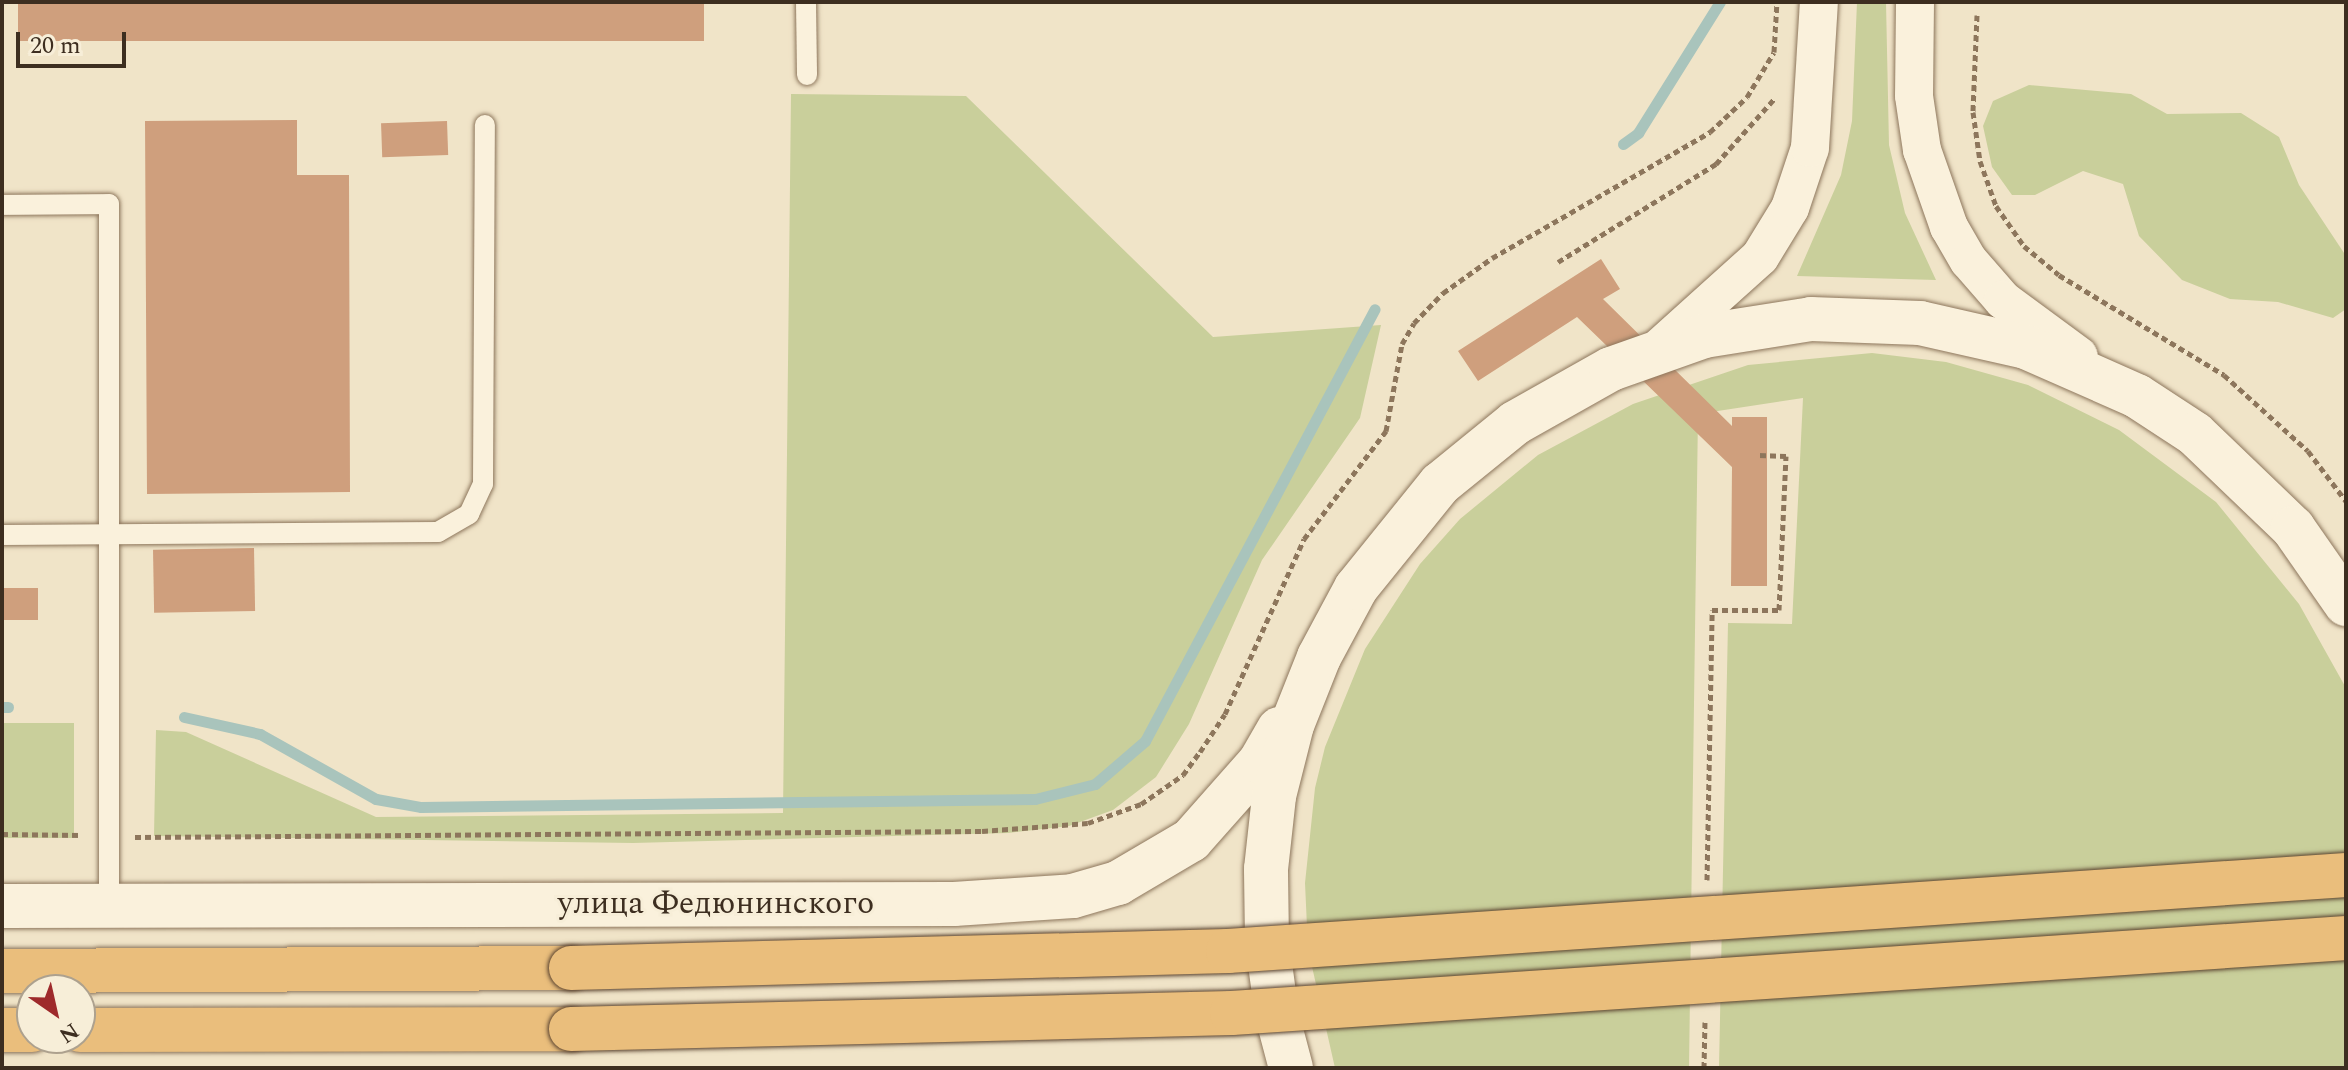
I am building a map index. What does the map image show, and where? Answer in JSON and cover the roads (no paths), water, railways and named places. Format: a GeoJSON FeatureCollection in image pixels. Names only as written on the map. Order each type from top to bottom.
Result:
{"type":"FeatureCollection","features":[{"type":"Feature","properties":{"kind":"highway","name":"улица Федюнинского"},"geometry":{"type":"LineString","coordinates":[[2,971],[571,968],[1228,951],[2346,875]]}},
{"type":"Feature","properties":{"kind":"highway"},"geometry":{"type":"LineString","coordinates":[[96,1030],[571,1029],[1232,1013],[2346,938]]}},
{"type":"Feature","properties":{"kind":"main road"},"geometry":{"type":"LineString","coordinates":[[1291,1068],[1277,1015],[1267,942],[1266,869],[1274,796],[1288,739],[1319,657],[1356,588],[1440,484],[1515,423],[1569,390],[1652,352],[1717,334],[1811,319],[1920,323],[2026,347],[2137,396],[2195,434],[2246,478],[2293,528],[2342,596]]}},
{"type":"Feature","properties":{"kind":"main road","name":"улица Федюнинского"},"geometry":{"type":"LineString","coordinates":[[2,906],[954,904],[1073,896],[1118,883],[1191,840],[1260,762],[1319,657]]}},
{"type":"Feature","properties":{"kind":"street"},"geometry":{"type":"LineString","coordinates":[[1915,2],[1916,109],[1922,150],[1949,227],[2003,300],[2137,396]]}},
{"type":"Feature","properties":{"kind":"street"},"geometry":{"type":"LineString","coordinates":[[1652,352],[1742,276],[1790,208],[1810,148],[1802,10]]}},
{"type":"Feature","properties":{"kind":"lane"},"geometry":{"type":"LineString","coordinates":[[806,2],[807,75]]}},
{"type":"Feature","properties":{"kind":"lane"},"geometry":{"type":"LineString","coordinates":[[2,535],[438,532],[469,514],[483,484],[485,125]]}},
{"type":"Feature","properties":{"kind":"lane"},"geometry":{"type":"LineString","coordinates":[[2,205],[109,204],[109,905]]}},
{"type":"Feature","properties":{"kind":"waterway"},"geometry":{"type":"LineString","coordinates":[[1623,144],[1638,133],[1720,2]]}},
{"type":"Feature","properties":{"kind":"waterway"},"geometry":{"type":"LineString","coordinates":[[184,717],[260,734],[376,799],[421,807],[1035,799],[1095,784],[1145,741],[1375,309]]}},
{"type":"Feature","properties":{"kind":"waterway"},"geometry":{"type":"LineString","coordinates":[[2,707],[8,707]]}}]}
